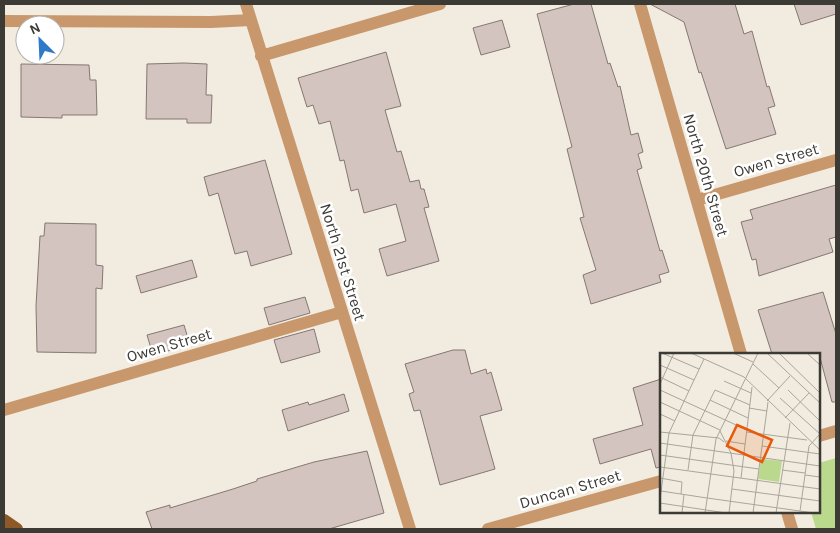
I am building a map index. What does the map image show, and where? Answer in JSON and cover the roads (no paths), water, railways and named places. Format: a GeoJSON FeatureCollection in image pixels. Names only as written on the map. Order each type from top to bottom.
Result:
{"type":"FeatureCollection","features":[{"type":"Feature","properties":{"kind":"main road"},"geometry":{"type":"LineString","coordinates":[[4,520],[17,529]]}},
{"type":"Feature","properties":{"kind":"street","name":"North 21st Street"},"geometry":{"type":"LineString","coordinates":[[246,4],[410,529]]}},
{"type":"Feature","properties":{"kind":"street"},"geometry":{"type":"LineString","coordinates":[[261,56],[440,4]]}},
{"type":"Feature","properties":{"kind":"street","name":"North 20th Street"},"geometry":{"type":"LineString","coordinates":[[640,4],[741,353]]}},
{"type":"Feature","properties":{"kind":"street"},"geometry":{"type":"LineString","coordinates":[[4,21],[211,22],[252,20]]}},
{"type":"Feature","properties":{"kind":"street","name":"Owen Street"},"geometry":{"type":"LineString","coordinates":[[697,200],[836,160]]}},
{"type":"Feature","properties":{"kind":"street","name":"Owen Street"},"geometry":{"type":"LineString","coordinates":[[4,410],[342,312]]}},
{"type":"Feature","properties":{"kind":"street"},"geometry":{"type":"LineString","coordinates":[[820,436],[836,431]]}},
{"type":"Feature","properties":{"kind":"street","name":"Duncan Street"},"geometry":{"type":"LineString","coordinates":[[488,529],[660,481]]}},
{"type":"Feature","properties":{"kind":"street"},"geometry":{"type":"LineString","coordinates":[[787,513],[792,529]]}}]}
